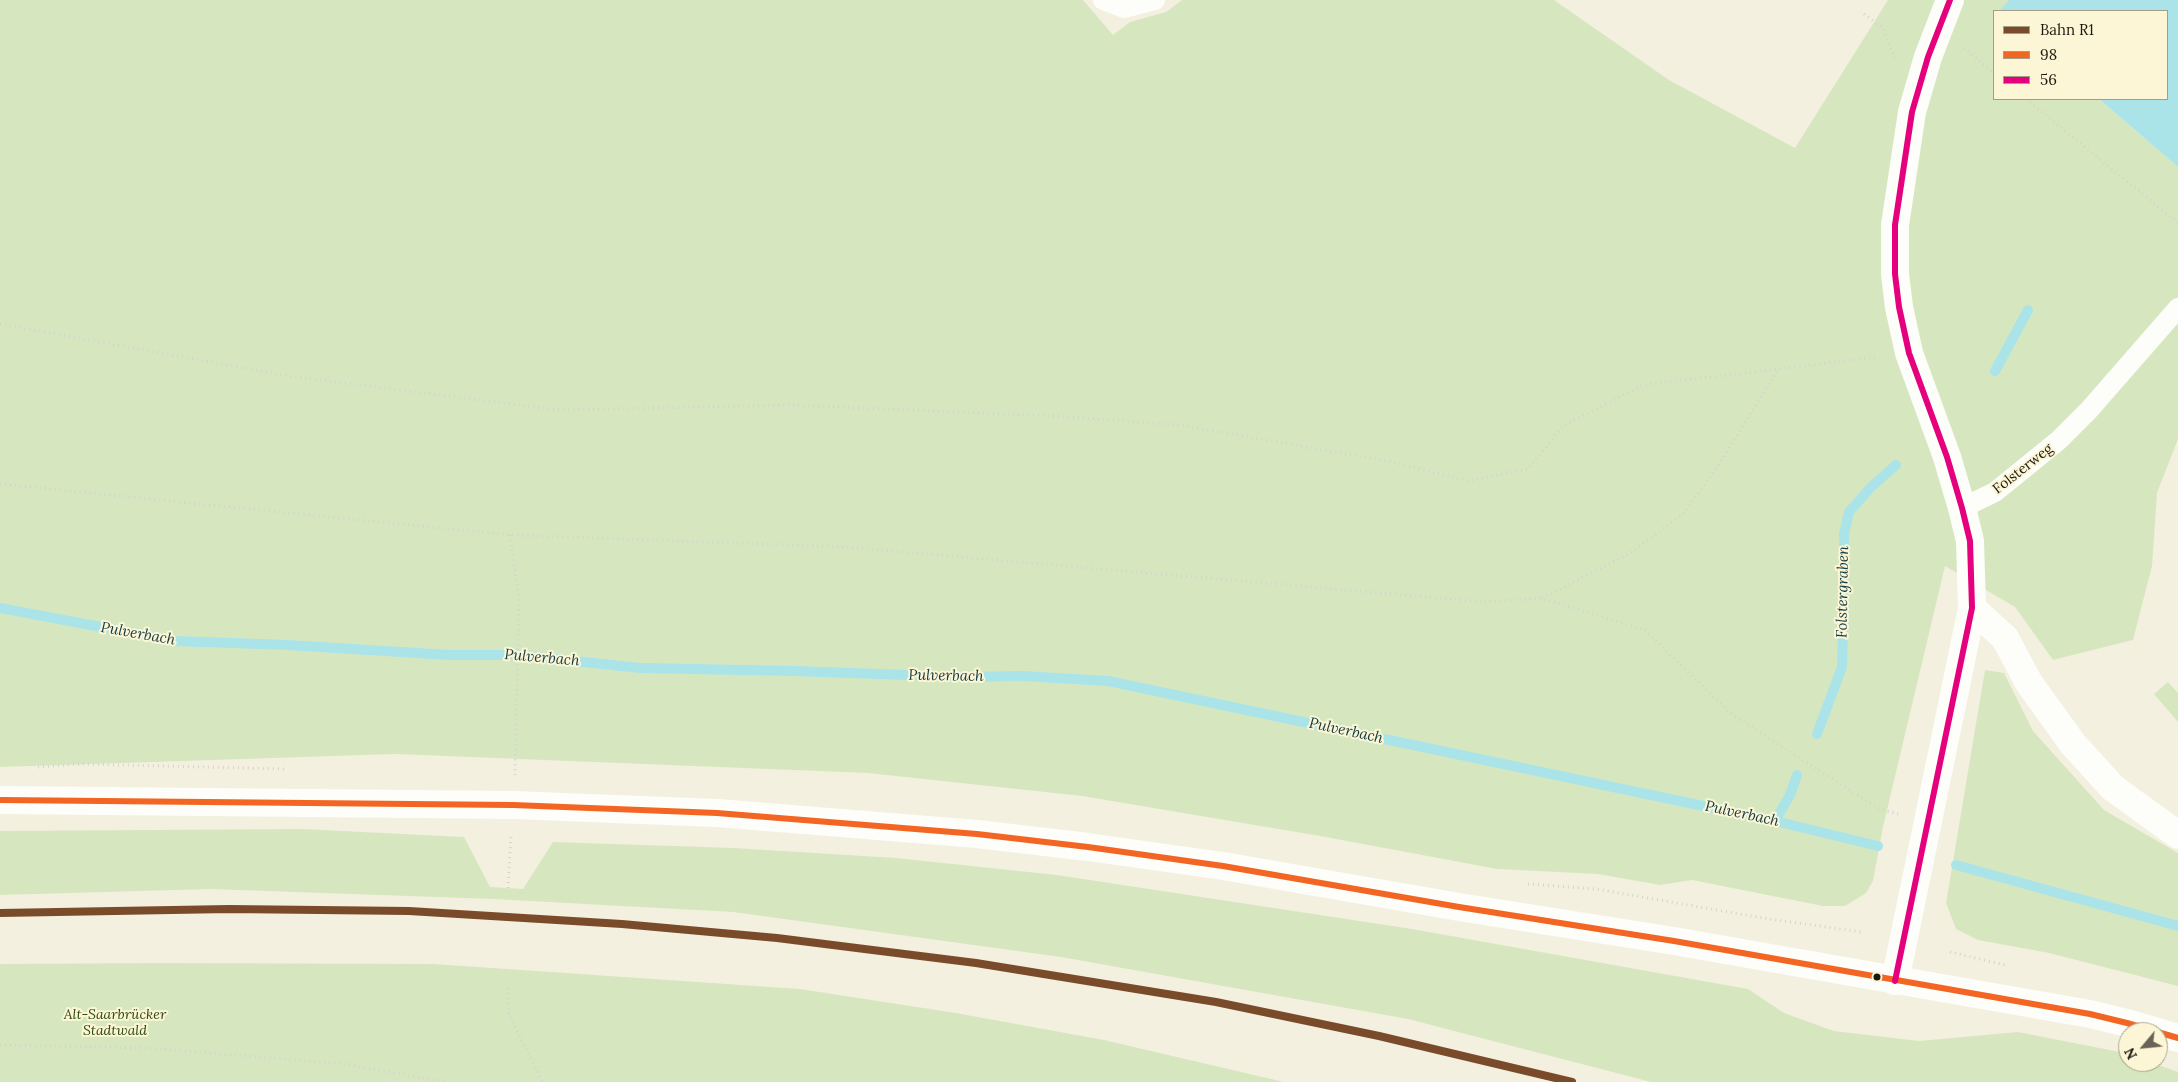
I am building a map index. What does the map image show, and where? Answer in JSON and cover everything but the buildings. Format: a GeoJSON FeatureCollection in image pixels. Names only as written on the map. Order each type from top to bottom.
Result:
{"type":"FeatureCollection","features":[{"type":"Feature","properties":{"kind":"main road"},"geometry":{"type":"LineString","coordinates":[[1895,981],[1972,608],[1970,541],[1947,457],[1910,353],[1899,307],[1895,274],[1895,225],[1912,112],[1928,57],[1950,0]]}},
{"type":"Feature","properties":{"kind":"main road"},"geometry":{"type":"LineString","coordinates":[[1972,608],[2005,638],[2028,683],[2080,752],[2113,788],[2178,834]]}},
{"type":"Feature","properties":{"kind":"main road"},"geometry":{"type":"LineString","coordinates":[[0,800],[513,805],[716,813],[968,833],[1088,847],[1223,866],[1459,907],[1674,941],[2090,1014],[2178,1038]]}},
{"type":"Feature","properties":{"kind":"lane"},"geometry":{"type":"LineString","coordinates":[[1103,0],[1124,8],[1155,0]]}},
{"type":"Feature","properties":{"kind":"lane","name":"Folsterweg"},"geometry":{"type":"LineString","coordinates":[[1962,508],[1995,492],[2059,440],[2089,410],[2178,308]]}},
{"type":"Feature","properties":{"kind":"path"},"geometry":{"type":"LineString","coordinates":[[1864,14],[1883,28],[1895,61],[1901,54]]}},
{"type":"Feature","properties":{"kind":"path"},"geometry":{"type":"LineString","coordinates":[[1940,28],[1993,72]]}},
{"type":"Feature","properties":{"kind":"path"},"geometry":{"type":"LineString","coordinates":[[2027,100],[2178,223]]}},
{"type":"Feature","properties":{"kind":"path"},"geometry":{"type":"LineString","coordinates":[[0,324],[288,376],[550,409],[789,405],[1054,416],[1180,425],[1393,462],[1467,481],[1528,469],[1563,426],[1643,385],[1910,353]]}},
{"type":"Feature","properties":{"kind":"path"},"geometry":{"type":"LineString","coordinates":[[1541,598],[1627,555],[1683,514],[1718,466],[1777,370]]}},
{"type":"Feature","properties":{"kind":"path"},"geometry":{"type":"LineString","coordinates":[[0,484],[510,536],[845,547],[1485,602],[1541,598],[1645,630],[1730,713],[1879,809],[1927,825]]}},
{"type":"Feature","properties":{"kind":"path"},"geometry":{"type":"LineString","coordinates":[[510,536],[519,599],[515,775]]}},
{"type":"Feature","properties":{"kind":"path"},"geometry":{"type":"LineString","coordinates":[[508,888],[513,805]]}},
{"type":"Feature","properties":{"kind":"path"},"geometry":{"type":"LineString","coordinates":[[507,988],[509,1014],[542,1082]]}},
{"type":"Feature","properties":{"kind":"path"},"geometry":{"type":"LineString","coordinates":[[0,1045],[147,1048],[344,1064],[446,1082]]}},
{"type":"Feature","properties":{"kind":"green space"},"geometry":{"type":"Polygon","coordinates":[[[0,0],[1083,0],[1113,35],[1130,22],[1166,12],[1182,0],[1554,0],[1669,80],[1795,148],[1888,0],[2009,0],[2001,10],[1993,10],[1993,100],[2100,100],[2178,167],[2178,439],[2157,493],[2152,566],[2133,640],[2053,660],[2015,607],[1945,566],[1883,827],[1873,881],[1866,893],[1845,906],[1823,906],[1692,880],[1660,885],[1598,874],[1497,869],[1320,836],[1082,796],[868,773],[395,754],[0,767],[0,0]]]}},
{"type":"Feature","properties":{"kind":"green space"},"geometry":{"type":"Polygon","coordinates":[[[1985,670],[2004,673],[2033,731],[2104,810],[2178,853],[2178,986],[2049,953],[1978,940],[1956,929],[1946,903],[1985,670]]]}},
{"type":"Feature","properties":{"kind":"green space"},"geometry":{"type":"Polygon","coordinates":[[[2168,682],[2178,693],[2178,722],[2154,694],[2168,682]]]}},
{"type":"Feature","properties":{"kind":"green space"},"geometry":{"type":"Polygon","coordinates":[[[302,829],[464,837],[490,887],[523,889],[553,842],[734,848],[896,858],[1057,875],[1412,929],[1748,989],[1784,1013],[1834,1031],[1919,1041],[2018,1032],[2118,1052],[2118,1072],[2168,1072],[2168,1068],[2178,1072],[2178,1082],[1651,1082],[1408,1019],[1061,957],[733,912],[493,899],[210,889],[0,895],[0,831],[302,829]]]}},
{"type":"Feature","properties":{"kind":"green space","name":"Alt-Saarbrücker Stadtwald"},"geometry":{"type":"Polygon","coordinates":[[[0,964],[434,964],[800,989],[956,1013],[1104,1040],[1284,1082],[0,1082],[0,964]]]}},
{"type":"Feature","properties":{"kind":"water"},"geometry":{"type":"Polygon","coordinates":[[[2009,0],[2178,0],[2178,167],[2100,100],[2168,100],[2168,10],[2000,10],[2009,0]]]}},
{"type":"Feature","properties":{"kind":"waterway","name":"Folstergraben"},"geometry":{"type":"LineString","coordinates":[[1995,371],[2028,310]]}},
{"type":"Feature","properties":{"kind":"waterway","name":"Folstergraben"},"geometry":{"type":"LineString","coordinates":[[1817,734],[1842,667],[1844,534],[1849,512],[1871,487],[1896,465]]}},
{"type":"Feature","properties":{"kind":"waterway","name":"Pulverbach"},"geometry":{"type":"LineString","coordinates":[[0,608],[175,641],[288,645],[449,655],[517,655],[640,668],[963,677],[1023,676],[1108,681],[1775,821],[1878,846]]}},
{"type":"Feature","properties":{"kind":"waterway","name":"Folstergraben"},"geometry":{"type":"LineString","coordinates":[[1775,821],[1790,795],[1797,775]]}},
{"type":"Feature","properties":{"kind":"waterway","name":"Pulverbach"},"geometry":{"type":"LineString","coordinates":[[1956,865],[2178,926]]}},
{"type":"Feature","properties":{"kind":"rail line","name":"R1"},"geometry":{"type":"LineString","coordinates":[[0,913],[229,909],[409,911],[622,924],[777,938],[976,963],[1216,1002],[1379,1036],[1572,1082]]}},
{"type":"Feature","properties":{"kind":"transit line","name":"56"},"geometry":{"type":"LineString","coordinates":[[1895,981],[1972,608],[1970,541],[1947,457],[1909,353],[1899,307],[1895,274],[1895,225],[1912,112],[1928,57],[1950,0]]}},
{"type":"Feature","properties":{"kind":"transit line","name":"98"},"geometry":{"type":"LineString","coordinates":[[0,800],[513,805],[717,813],[977,834],[1223,866],[1459,907],[1674,941],[2090,1014],[2178,1038]]}}]}
